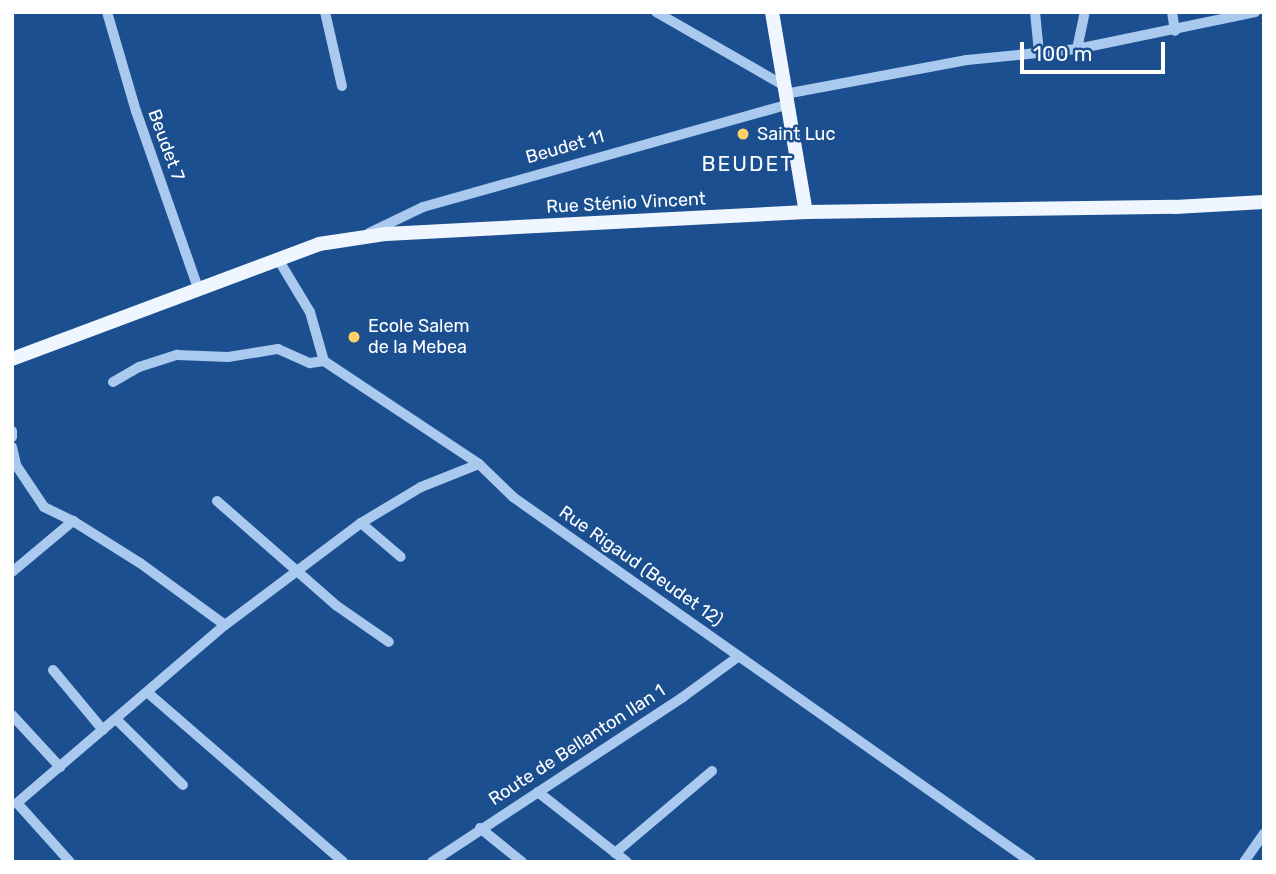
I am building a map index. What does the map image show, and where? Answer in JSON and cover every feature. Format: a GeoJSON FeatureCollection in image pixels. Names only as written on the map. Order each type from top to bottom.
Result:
{"type":"FeatureCollection","features":[{"type":"Feature","properties":{"kind":"main road"},"geometry":{"type":"LineString","coordinates":[[772,12],[806,212]]}},
{"type":"Feature","properties":{"kind":"main road","name":"Rue Sténio Vincent"},"geometry":{"type":"LineString","coordinates":[[12,359],[319,244],[359,238],[806,212],[1175,207],[1264,202]]}},
{"type":"Feature","properties":{"kind":"street","name":"Beudet 7"},"geometry":{"type":"LineString","coordinates":[[107,12],[136,111],[198,288]]}},
{"type":"Feature","properties":{"kind":"street"},"geometry":{"type":"LineString","coordinates":[[325,12],[342,86]]}},
{"type":"Feature","properties":{"kind":"street"},"geometry":{"type":"LineString","coordinates":[[656,12],[785,95]]}},
{"type":"Feature","properties":{"kind":"street"},"geometry":{"type":"LineString","coordinates":[[1035,12],[1039,53]]}},
{"type":"Feature","properties":{"kind":"street"},"geometry":{"type":"LineString","coordinates":[[1077,49],[1085,12]]}},
{"type":"Feature","properties":{"kind":"street"},"geometry":{"type":"LineString","coordinates":[[1172,12],[1175,31]]}},
{"type":"Feature","properties":{"kind":"street","name":"Beudet 11"},"geometry":{"type":"LineString","coordinates":[[359,238],[423,206],[785,95],[967,60],[1077,49],[1175,31],[1255,12]]}},
{"type":"Feature","properties":{"kind":"street"},"geometry":{"type":"LineString","coordinates":[[113,382],[139,367],[177,355],[228,357],[278,349],[310,363],[324,360],[310,312],[278,259]]}},
{"type":"Feature","properties":{"kind":"street","name":"Rue Rigaud (Beudet 12)"},"geometry":{"type":"LineString","coordinates":[[324,360],[479,464],[513,497],[1031,862]]}},
{"type":"Feature","properties":{"kind":"street"},"geometry":{"type":"LineString","coordinates":[[12,431],[12,437]]}},
{"type":"Feature","properties":{"kind":"street"},"geometry":{"type":"LineString","coordinates":[[12,447],[16,465],[37,500],[140,563],[225,625]]}},
{"type":"Feature","properties":{"kind":"street"},"geometry":{"type":"LineString","coordinates":[[69,862],[14,802],[60,767],[225,625],[361,523],[421,487],[479,464]]}},
{"type":"Feature","properties":{"kind":"street"},"geometry":{"type":"LineString","coordinates":[[218,500],[337,606],[388,642]]}},
{"type":"Feature","properties":{"kind":"street"},"geometry":{"type":"LineString","coordinates":[[12,572],[73,521]]}},
{"type":"Feature","properties":{"kind":"street"},"geometry":{"type":"LineString","coordinates":[[361,523],[401,557]]}},
{"type":"Feature","properties":{"kind":"street","name":"Route de Bellanton Ilan 1"},"geometry":{"type":"LineString","coordinates":[[432,862],[739,656]]}},
{"type":"Feature","properties":{"kind":"street"},"geometry":{"type":"LineString","coordinates":[[53,670],[103,730]]}},
{"type":"Feature","properties":{"kind":"street"},"geometry":{"type":"LineString","coordinates":[[147,692],[344,862]]}},
{"type":"Feature","properties":{"kind":"street"},"geometry":{"type":"LineString","coordinates":[[12,715],[60,767]]}},
{"type":"Feature","properties":{"kind":"street"},"geometry":{"type":"LineString","coordinates":[[116,719],[183,785]]}},
{"type":"Feature","properties":{"kind":"street"},"geometry":{"type":"LineString","coordinates":[[615,853],[712,771]]}},
{"type":"Feature","properties":{"kind":"street"},"geometry":{"type":"LineString","coordinates":[[538,792],[627,862]]}},
{"type":"Feature","properties":{"kind":"street"},"geometry":{"type":"LineString","coordinates":[[480,828],[522,862]]}},
{"type":"Feature","properties":{"kind":"street"},"geometry":{"type":"LineString","coordinates":[[1244,862],[1264,833]]}},
{"type":"Feature","properties":{"kind":"place","name":"Saint Luc"},"geometry":{"type":"Point","coordinates":[743,134]}},
{"type":"Feature","properties":{"kind":"place","name":"Ecole Salem de la Mebea"},"geometry":{"type":"Point","coordinates":[354,337]}},
{"type":"Feature","properties":{"kind":"district","name":"BEUDET"},"geometry":{"type":"Point","coordinates":[748,164]}}]}
